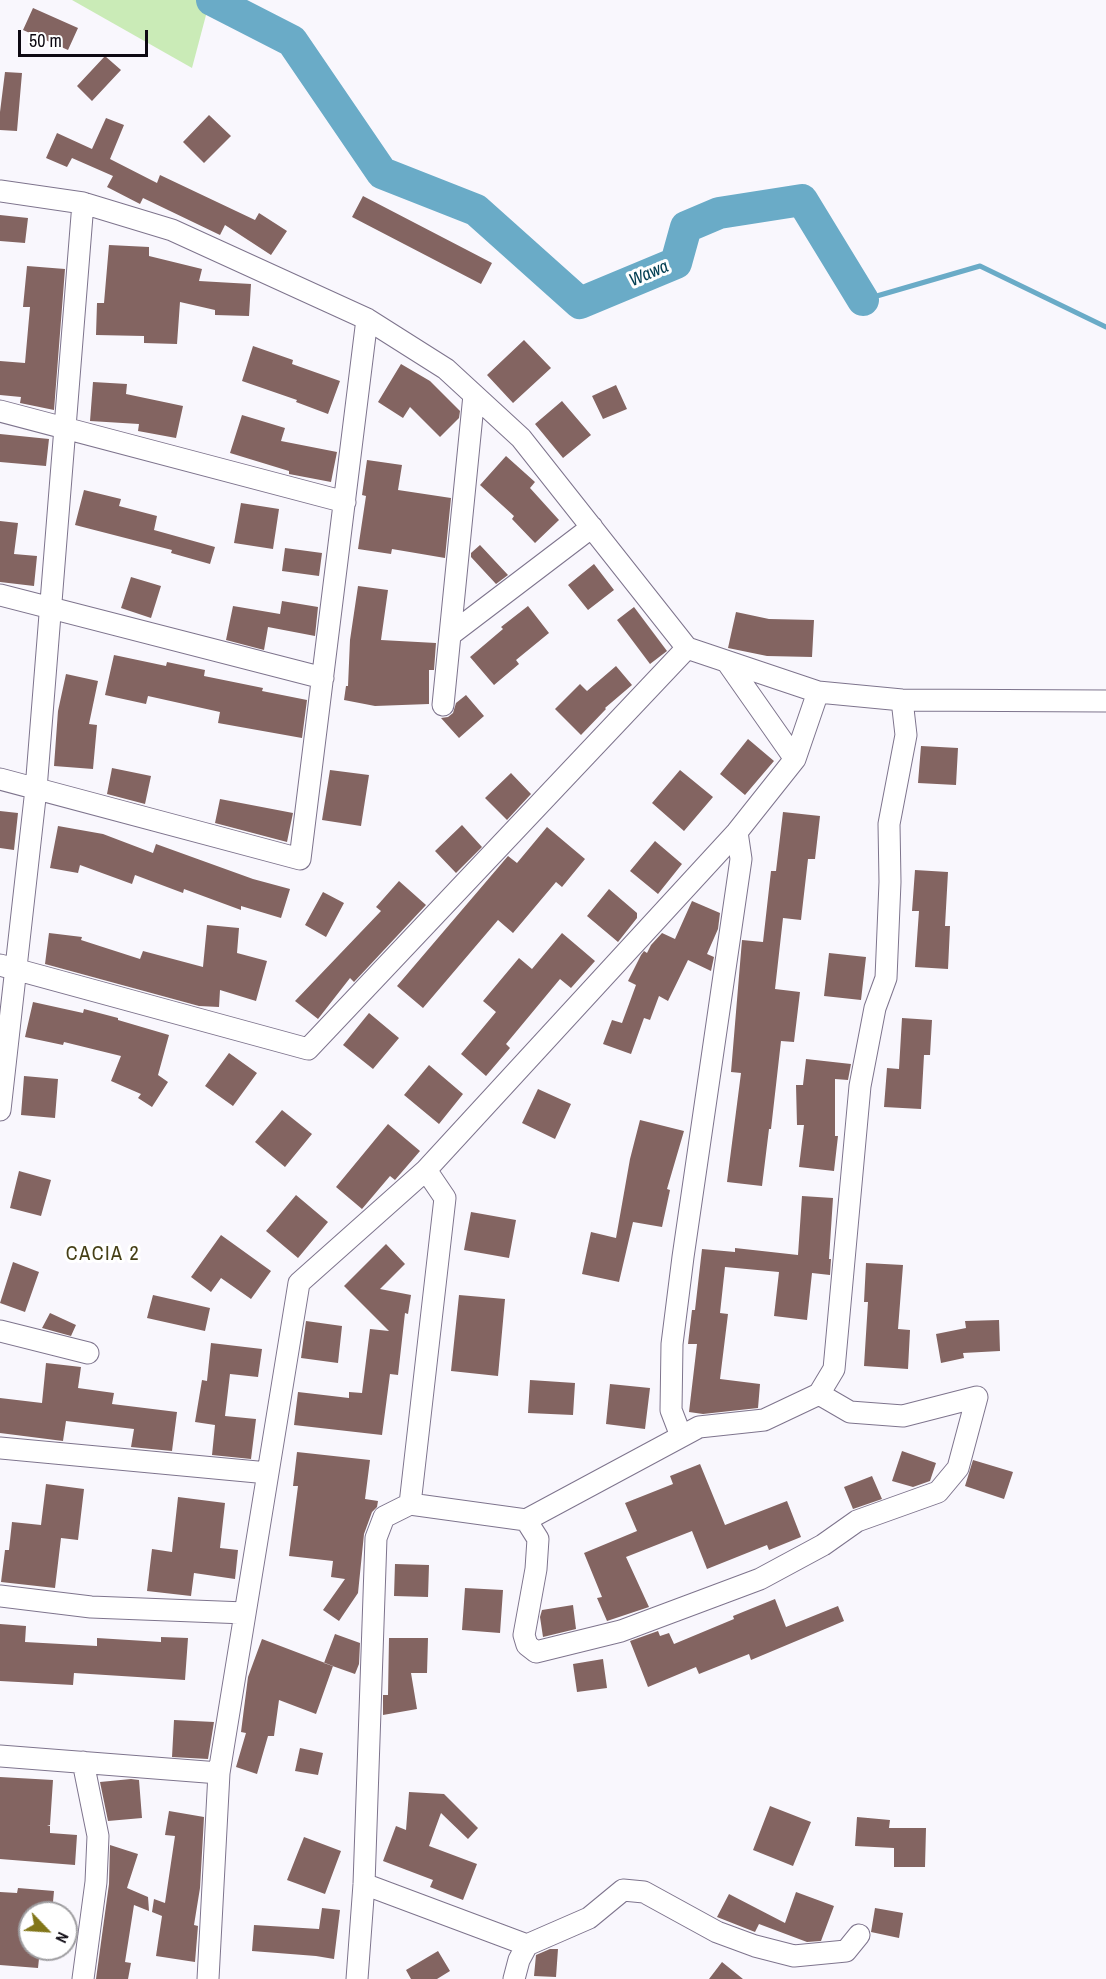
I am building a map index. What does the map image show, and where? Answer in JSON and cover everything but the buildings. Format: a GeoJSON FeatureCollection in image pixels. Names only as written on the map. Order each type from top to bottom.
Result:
{"type":"FeatureCollection","features":[{"type":"Feature","properties":{"kind":"street"},"geometry":{"type":"LineString","coordinates":[[0,191],[83,203],[171,230],[367,319],[446,369],[521,438],[687,648],[818,692],[902,700],[1106,702]]}},
{"type":"Feature","properties":{"kind":"street"},"geometry":{"type":"LineString","coordinates":[[0,1110],[8,967],[36,789],[83,203]]}},
{"type":"Feature","properties":{"kind":"street"},"geometry":{"type":"LineString","coordinates":[[0,779],[300,859],[367,319]]}},
{"type":"Feature","properties":{"kind":"street"},"geometry":{"type":"LineString","coordinates":[[443,705],[474,395]]}},
{"type":"Feature","properties":{"kind":"street"},"geometry":{"type":"LineString","coordinates":[[0,411],[345,502]]}},
{"type":"Feature","properties":{"kind":"street"},"geometry":{"type":"LineString","coordinates":[[450,635],[592,527]]}},
{"type":"Feature","properties":{"kind":"street"},"geometry":{"type":"LineString","coordinates":[[0,595],[323,678]]}},
{"type":"Feature","properties":{"kind":"street"},"geometry":{"type":"LineString","coordinates":[[8,967],[308,1049],[687,648]]}},
{"type":"Feature","properties":{"kind":"street"},"geometry":{"type":"LineString","coordinates":[[727,662],[795,759]]}},
{"type":"Feature","properties":{"kind":"street"},"geometry":{"type":"LineString","coordinates":[[208,1979],[219,1773],[299,1283],[426,1170],[737,832],[795,759],[818,692]]}},
{"type":"Feature","properties":{"kind":"street"},"geometry":{"type":"LineString","coordinates":[[357,1979],[364,1884],[376,1538],[384,1517],[410,1504],[526,1520],[699,1427],[764,1420],[819,1394],[834,1369],[860,1086],[875,1008],[886,978],[890,824],[906,735],[902,700]]}},
{"type":"Feature","properties":{"kind":"street"},"geometry":{"type":"LineString","coordinates":[[681,1437],[671,1410],[672,1344],[684,1245],[741,859],[737,832]]}},
{"type":"Feature","properties":{"kind":"street"},"geometry":{"type":"LineString","coordinates":[[410,1504],[445,1198],[426,1170]]}},
{"type":"Feature","properties":{"kind":"street"},"geometry":{"type":"LineString","coordinates":[[0,1331],[88,1353]]}},
{"type":"Feature","properties":{"kind":"street"},"geometry":{"type":"LineString","coordinates":[[526,1520],[538,1539],[536,1569],[524,1635],[527,1645],[536,1652],[621,1631],[760,1579],[823,1545],[857,1521],[938,1492],[958,1468],[978,1397],[903,1416],[850,1412],[819,1394]]}},
{"type":"Feature","properties":{"kind":"street"},"geometry":{"type":"LineString","coordinates":[[0,1448],[268,1473]]}},
{"type":"Feature","properties":{"kind":"street"},"geometry":{"type":"LineString","coordinates":[[0,1596],[91,1607],[245,1613]]}},
{"type":"Feature","properties":{"kind":"street"},"geometry":{"type":"LineString","coordinates":[[0,1756],[219,1773]]}},
{"type":"Feature","properties":{"kind":"street"},"geometry":{"type":"LineString","coordinates":[[83,1762],[98,1836],[96,1882],[84,1979]]}},
{"type":"Feature","properties":{"kind":"street"},"geometry":{"type":"LineString","coordinates":[[364,1884],[527,1945]]}},
{"type":"Feature","properties":{"kind":"street"},"geometry":{"type":"LineString","coordinates":[[514,1979],[519,1960],[527,1945],[589,1918],[623,1890],[644,1892],[717,1932],[755,1946],[794,1956],[846,1951],[859,1935]]}},
{"type":"Feature","properties":{"kind":"green space"},"geometry":{"type":"Polygon","coordinates":[[[72,0],[210,0],[192,68],[72,0]]]}},
{"type":"Feature","properties":{"kind":"waterway","name":"Wawa"},"geometry":{"type":"LineString","coordinates":[[212,0],[292,41],[382,173],[476,210],[580,303],[676,263],[686,227],[719,213],[802,200],[863,300]]}},
{"type":"Feature","properties":{"kind":"waterway","name":"Wawa"},"geometry":{"type":"LineString","coordinates":[[863,300],[980,266],[1106,327]]}},
{"type":"Feature","properties":{"kind":"district","name":"CACIA 2"},"geometry":{"type":"Point","coordinates":[103,1255]}}]}
